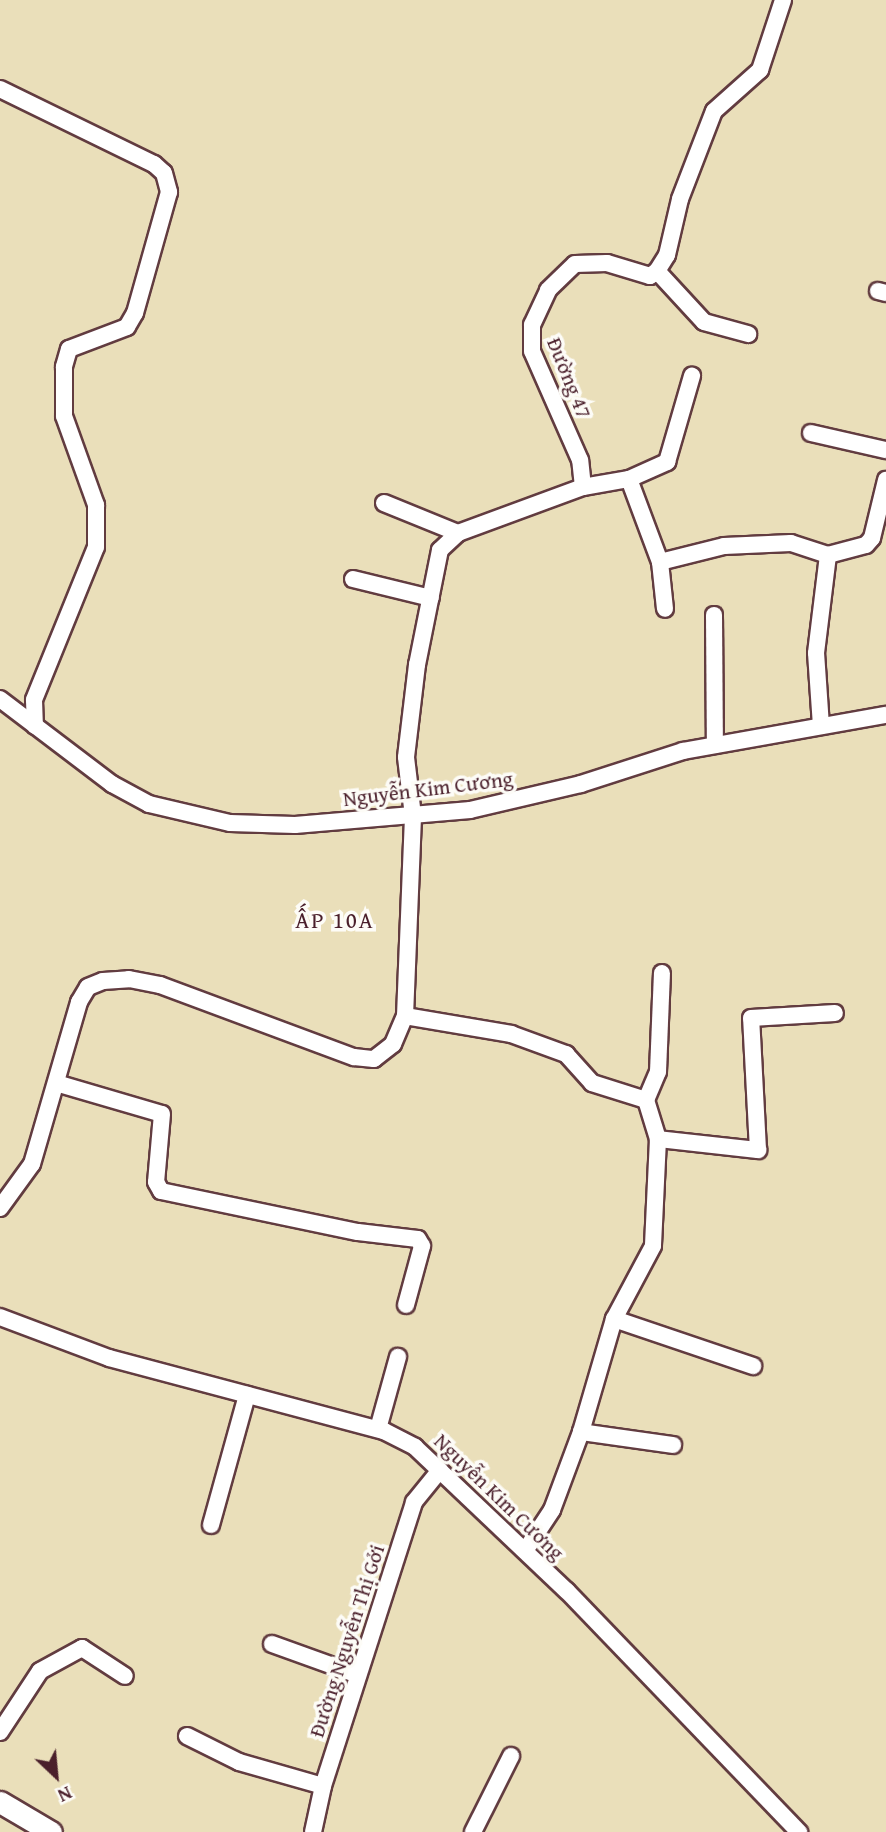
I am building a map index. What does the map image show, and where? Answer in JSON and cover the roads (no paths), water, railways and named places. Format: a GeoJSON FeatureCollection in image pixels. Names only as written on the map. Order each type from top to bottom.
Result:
{"type":"FeatureCollection","features":[{"type":"Feature","properties":{"kind":"main road"},"geometry":{"type":"LineString","coordinates":[[0,1802],[51,1832]]}},
{"type":"Feature","properties":{"kind":"street"},"geometry":{"type":"LineString","coordinates":[[748,334],[704,322],[657,271],[667,255],[680,199],[714,111],[760,70],[783,0]]}},
{"type":"Feature","properties":{"kind":"street"},"geometry":{"type":"LineString","coordinates":[[0,89],[154,164],[164,173],[169,192],[135,313],[127,327],[69,349],[64,367],[64,416],[96,505],[96,547],[34,700],[36,726]]}},
{"type":"Feature","properties":{"kind":"street","name":"Đường 47"},"geometry":{"type":"LineString","coordinates":[[583,487],[580,460],[532,351],[532,325],[548,290],[575,264],[607,263],[650,276],[657,271]]}},
{"type":"Feature","properties":{"kind":"street"},"geometry":{"type":"LineString","coordinates":[[0,1208],[32,1164],[79,1002],[88,988],[103,981],[129,979],[160,985],[354,1057],[374,1059],[393,1044],[405,1016],[413,816],[406,757],[440,550],[458,533],[583,487],[629,479],[667,463],[692,376]]}},
{"type":"Feature","properties":{"kind":"street"},"geometry":{"type":"LineString","coordinates":[[811,433],[886,450]]}},
{"type":"Feature","properties":{"kind":"street"},"geometry":{"type":"LineString","coordinates":[[629,479],[660,562],[665,609]]}},
{"type":"Feature","properties":{"kind":"street"},"geometry":{"type":"LineString","coordinates":[[660,562],[723,546],[791,542],[828,555],[870,542],[886,480]]}},
{"type":"Feature","properties":{"kind":"street"},"geometry":{"type":"LineString","coordinates":[[384,503],[458,533]]}},
{"type":"Feature","properties":{"kind":"street"},"geometry":{"type":"LineString","coordinates":[[821,726],[816,653],[828,555]]}},
{"type":"Feature","properties":{"kind":"street"},"geometry":{"type":"LineString","coordinates":[[353,579],[430,598]]}},
{"type":"Feature","properties":{"kind":"street"},"geometry":{"type":"LineString","coordinates":[[714,615],[715,745]]}},
{"type":"Feature","properties":{"kind":"street","name":"Nguyễn Kim Cương"},"geometry":{"type":"LineString","coordinates":[[0,699],[112,784],[149,804],[187,816],[230,823],[295,825],[413,816],[509,803],[715,745],[886,715]]}},
{"type":"Feature","properties":{"kind":"street"},"geometry":{"type":"LineString","coordinates":[[525,1551],[552,1510],[581,1432],[614,1319],[653,1246],[658,1139],[646,1100],[658,1072],[662,973]]}},
{"type":"Feature","properties":{"kind":"street"},"geometry":{"type":"LineString","coordinates":[[658,1139],[758,1150],[751,1018],[835,1013]]}},
{"type":"Feature","properties":{"kind":"street"},"geometry":{"type":"LineString","coordinates":[[405,1016],[511,1034],[566,1054],[592,1083],[646,1100]]}},
{"type":"Feature","properties":{"kind":"street"},"geometry":{"type":"LineString","coordinates":[[57,1083],[162,1114],[156,1182],[161,1191],[358,1232],[418,1239],[422,1247],[406,1305]]}},
{"type":"Feature","properties":{"kind":"street","name":"Nguyễn Kim Cương"},"geometry":{"type":"LineString","coordinates":[[0,1317],[109,1358],[379,1430],[415,1447],[525,1551],[799,1832]]}},
{"type":"Feature","properties":{"kind":"street"},"geometry":{"type":"LineString","coordinates":[[614,1319],[754,1366]]}},
{"type":"Feature","properties":{"kind":"street"},"geometry":{"type":"LineString","coordinates":[[379,1430],[398,1357]]}},
{"type":"Feature","properties":{"kind":"street"},"geometry":{"type":"LineString","coordinates":[[211,1525],[247,1395]]}},
{"type":"Feature","properties":{"kind":"street"},"geometry":{"type":"LineString","coordinates":[[581,1432],[673,1445]]}},
{"type":"Feature","properties":{"kind":"street","name":"Đường Nguyễn Thị Gởi"},"geometry":{"type":"LineString","coordinates":[[313,1832],[323,1786],[414,1502],[440,1471]]}},
{"type":"Feature","properties":{"kind":"street"},"geometry":{"type":"LineString","coordinates":[[272,1644],[358,1675]]}},
{"type":"Feature","properties":{"kind":"street"},"geometry":{"type":"LineString","coordinates":[[0,1732],[40,1671],[82,1648],[125,1676]]}},
{"type":"Feature","properties":{"kind":"street"},"geometry":{"type":"LineString","coordinates":[[187,1736],[239,1762],[323,1786]]}},
{"type":"Feature","properties":{"kind":"street"},"geometry":{"type":"LineString","coordinates":[[476,1831],[511,1756]]}},
{"type":"Feature","properties":{"kind":"district","name":"ẤP 10A"},"geometry":{"type":"Point","coordinates":[335,920]}}]}
